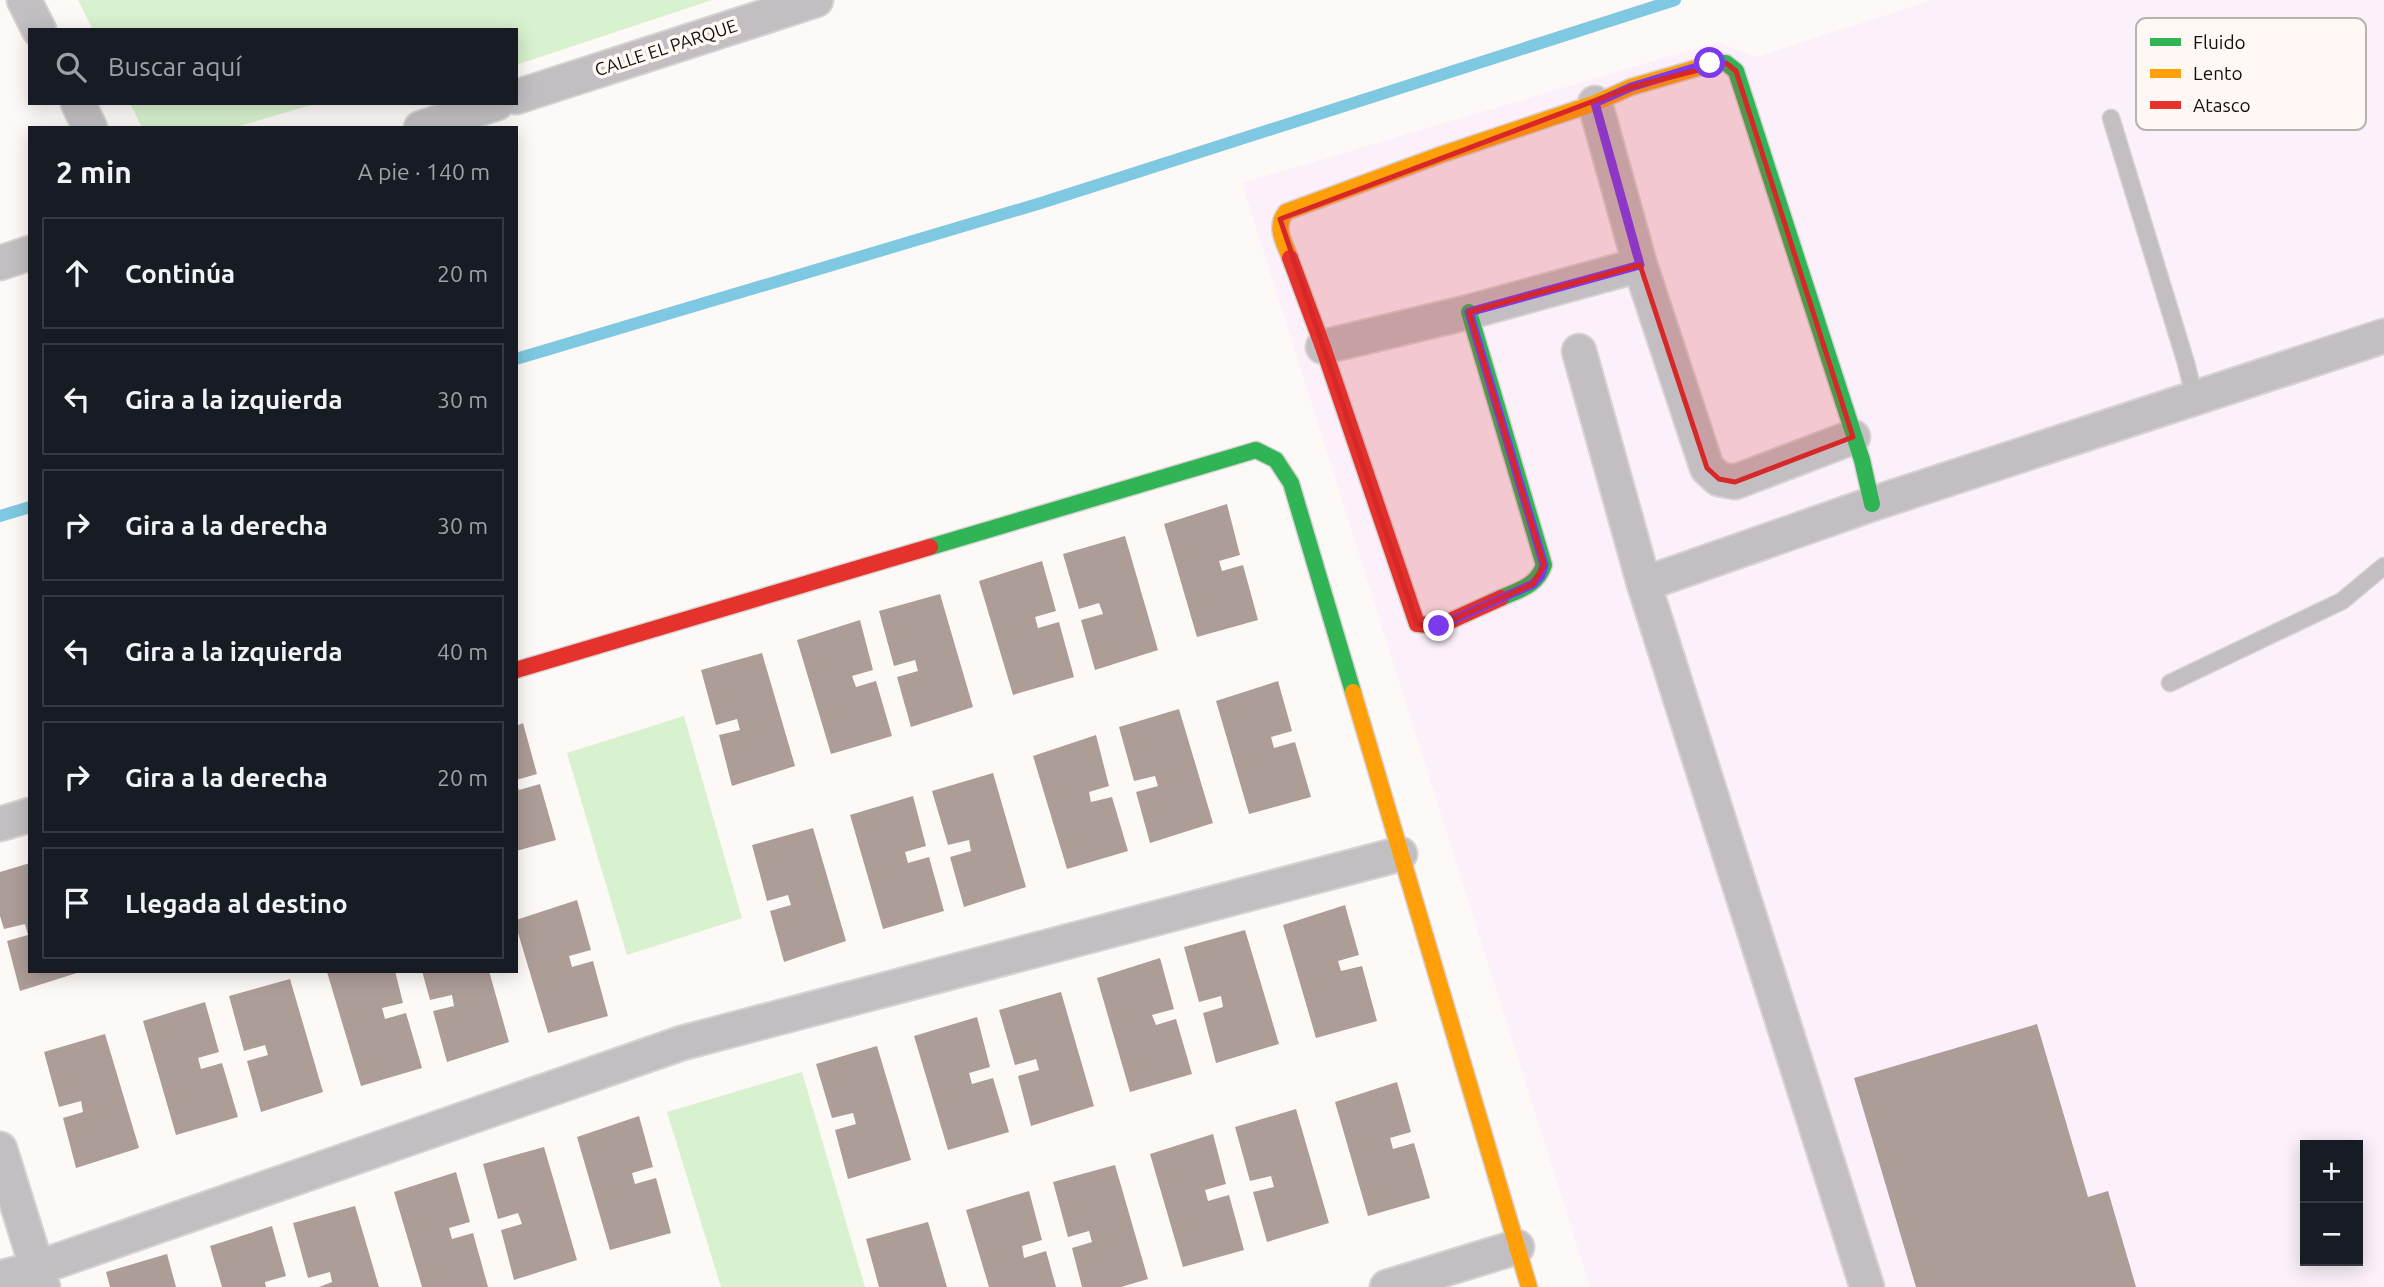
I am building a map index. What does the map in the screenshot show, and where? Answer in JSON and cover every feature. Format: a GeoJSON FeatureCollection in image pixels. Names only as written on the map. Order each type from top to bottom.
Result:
{"type":"FeatureCollection","features":[{"type":"Feature","properties":{"kind":"street"},"geometry":{"type":"LineString","coordinates":[[24,0],[38,28]]}},
{"type":"Feature","properties":{"kind":"street","name":"CALLE EL PARQUE"},"geometry":{"type":"LineString","coordinates":[[518,96],[812,1]]}},
{"type":"Feature","properties":{"kind":"street"},"geometry":{"type":"LineString","coordinates":[[1469,312],[1544,565],[1541,575],[1533,584],[1439,626],[1417,624],[1279,228],[1279,219],[1286,212],[1440,155],[1595,103],[1631,87],[1710,63],[1726,63],[1736,71],[1862,460],[1872,504]]}},
{"type":"Feature","properties":{"kind":"street"},"geometry":{"type":"LineString","coordinates":[[1595,103],[1640,265],[1707,468],[1719,479],[1735,482],[1853,437]]}},
{"type":"Feature","properties":{"kind":"street"},"geometry":{"type":"LineString","coordinates":[[79,105],[89,126]]}},
{"type":"Feature","properties":{"kind":"street"},"geometry":{"type":"LineString","coordinates":[[427,126],[491,105]]}},
{"type":"Feature","properties":{"kind":"street"},"geometry":{"type":"LineString","coordinates":[[0,262],[28,254]]}},
{"type":"Feature","properties":{"kind":"street"},"geometry":{"type":"LineString","coordinates":[[1322,347],[1469,312],[1640,265]]}},
{"type":"Feature","properties":{"kind":"street"},"geometry":{"type":"LineString","coordinates":[[1644,584],[1872,504],[2384,336]]}},
{"type":"Feature","properties":{"kind":"street"},"geometry":{"type":"LineString","coordinates":[[1579,351],[1644,584],[1867,1287]]}},
{"type":"Feature","properties":{"kind":"street"},"geometry":{"type":"LineString","coordinates":[[518,669],[1256,450],[1276,460],[1292,483],[1529,1287]]}},
{"type":"Feature","properties":{"kind":"street"},"geometry":{"type":"LineString","coordinates":[[0,824],[28,816]]}},
{"type":"Feature","properties":{"kind":"street"},"geometry":{"type":"LineString","coordinates":[[0,1278],[40,1278],[682,1043],[1400,854]]}},
{"type":"Feature","properties":{"kind":"street"},"geometry":{"type":"LineString","coordinates":[[0,1149],[40,1278]]}},
{"type":"Feature","properties":{"kind":"street"},"geometry":{"type":"LineString","coordinates":[[1387,1287],[1517,1247]]}},
{"type":"Feature","properties":{"kind":"lane"},"geometry":{"type":"LineString","coordinates":[[2112,118],[2195,399]]}},
{"type":"Feature","properties":{"kind":"lane"},"geometry":{"type":"LineString","coordinates":[[2170,683],[2342,601],[2384,566]]}},
{"type":"Feature","properties":{"kind":"highlighted area"},"geometry":{"type":"Polygon","coordinates":[[[1726,63],[1736,71],[1853,437],[1735,482],[1719,479],[1707,468],[1640,265],[1469,312],[1544,565],[1533,584],[1439,626],[1417,624],[1280,219],[1631,87],[1726,63]]]}},
{"type":"Feature","properties":{"kind":"shaded area"},"geometry":{"type":"Polygon","coordinates":[[[1932,0],[2384,0],[2384,1287],[1590,1287],[1242,183],[1717,42],[1756,57],[1932,0]]]}},
{"type":"Feature","properties":{"kind":"green space"},"geometry":{"type":"Polygon","coordinates":[[[78,0],[712,0],[518,64],[518,28],[92,28],[78,0]]]}},
{"type":"Feature","properties":{"kind":"green space"},"geometry":{"type":"Polygon","coordinates":[[[131,105],[311,105],[240,126],[141,126],[131,105]]]}},
{"type":"Feature","properties":{"kind":"green space"},"geometry":{"type":"Polygon","coordinates":[[[684,716],[742,918],[627,955],[567,753],[684,716]]]}},
{"type":"Feature","properties":{"kind":"green space"},"geometry":{"type":"Polygon","coordinates":[[[802,1072],[865,1287],[721,1287],[667,1112],[802,1072]]]}},
{"type":"Feature","properties":{"kind":"building"},"geometry":{"type":"Polygon","coordinates":[[[1227,504],[1240,555],[1219,561],[1222,571],[1243,565],[1258,620],[1197,637],[1164,524],[1227,504]]]}},
{"type":"Feature","properties":{"kind":"building"},"geometry":{"type":"Polygon","coordinates":[[[1125,536],[1158,650],[1095,670],[1081,620],[1103,614],[1099,603],[1079,609],[1063,554],[1125,536]]]}},
{"type":"Feature","properties":{"kind":"building"},"geometry":{"type":"Polygon","coordinates":[[[1042,561],[1056,611],[1035,617],[1038,628],[1059,622],[1074,677],[1013,695],[979,581],[1042,561]]]}},
{"type":"Feature","properties":{"kind":"building"},"geometry":{"type":"Polygon","coordinates":[[[940,594],[973,707],[911,727],[897,677],[918,671],[915,660],[894,666],[879,611],[940,594]]]}},
{"type":"Feature","properties":{"kind":"building"},"geometry":{"type":"Polygon","coordinates":[[[860,620],[873,670],[852,676],[856,687],[876,681],[892,736],[831,754],[797,640],[860,620]]]}},
{"type":"Feature","properties":{"kind":"building"},"geometry":{"type":"Polygon","coordinates":[[[762,653],[795,766],[732,786],[719,735],[740,730],[737,719],[716,725],[701,670],[762,653]]]}},
{"type":"Feature","properties":{"kind":"building"},"geometry":{"type":"Polygon","coordinates":[[[1278,681],[1292,731],[1271,737],[1274,748],[1295,742],[1311,797],[1249,814],[1216,701],[1278,681]]]}},
{"type":"Feature","properties":{"kind":"building"},"geometry":{"type":"Polygon","coordinates":[[[1179,709],[1213,823],[1150,843],[1136,792],[1158,786],[1155,776],[1134,781],[1119,727],[1179,709]]]}},
{"type":"Feature","properties":{"kind":"building"},"geometry":{"type":"Polygon","coordinates":[[[523,723],[537,774],[518,779],[518,725],[523,723]]]}},
{"type":"Feature","properties":{"kind":"building"},"geometry":{"type":"Polygon","coordinates":[[[1096,735],[1109,786],[1089,792],[1091,802],[1112,797],[1128,851],[1067,869],[1033,756],[1096,735]]]}},
{"type":"Feature","properties":{"kind":"building"},"geometry":{"type":"Polygon","coordinates":[[[993,773],[1026,887],[964,907],[950,857],[971,851],[969,840],[948,845],[932,791],[993,773]]]}},
{"type":"Feature","properties":{"kind":"building"},"geometry":{"type":"Polygon","coordinates":[[[540,784],[556,840],[518,850],[518,788],[519,790],[540,784]]]}},
{"type":"Feature","properties":{"kind":"building"},"geometry":{"type":"Polygon","coordinates":[[[913,796],[926,846],[905,852],[908,863],[929,857],[944,911],[883,929],[850,815],[913,796]]]}},
{"type":"Feature","properties":{"kind":"building"},"geometry":{"type":"Polygon","coordinates":[[[813,828],[846,941],[784,962],[770,911],[791,905],[788,895],[767,901],[752,845],[813,828]]]}},
{"type":"Feature","properties":{"kind":"building"},"geometry":{"type":"Polygon","coordinates":[[[28,864],[28,935],[25,924],[4,929],[0,916],[0,872],[28,864]]]}},
{"type":"Feature","properties":{"kind":"building"},"geometry":{"type":"Polygon","coordinates":[[[577,900],[591,950],[569,956],[572,967],[593,961],[608,1016],[548,1033],[518,933],[518,919],[577,900]]]}},
{"type":"Feature","properties":{"kind":"building"},"geometry":{"type":"Polygon","coordinates":[[[1345,905],[1359,955],[1338,961],[1341,971],[1362,966],[1377,1021],[1316,1038],[1283,925],[1345,905]]]}},
{"type":"Feature","properties":{"kind":"building"},"geometry":{"type":"Polygon","coordinates":[[[1245,930],[1279,1044],[1216,1063],[1203,1013],[1223,1007],[1221,996],[1199,1002],[1184,947],[1245,930]]]}},
{"type":"Feature","properties":{"kind":"building"},"geometry":{"type":"Polygon","coordinates":[[[28,935],[28,973],[77,973],[20,991],[7,941],[28,935]]]}},
{"type":"Feature","properties":{"kind":"building"},"geometry":{"type":"Polygon","coordinates":[[[1160,958],[1174,1009],[1152,1015],[1156,1025],[1176,1019],[1192,1074],[1130,1092],[1097,978],[1160,958]]]}},
{"type":"Feature","properties":{"kind":"building"},"geometry":{"type":"Polygon","coordinates":[[[327,973],[396,973],[403,1003],[382,1008],[385,1019],[406,1013],[422,1068],[361,1086],[327,973]]]}},
{"type":"Feature","properties":{"kind":"building"},"geometry":{"type":"Polygon","coordinates":[[[423,973],[490,973],[509,1042],[447,1062],[433,1011],[454,1006],[452,995],[430,1000],[423,973]]]}},
{"type":"Feature","properties":{"kind":"building"},"geometry":{"type":"Polygon","coordinates":[[[290,979],[323,1092],[261,1112],[247,1061],[268,1055],[265,1045],[244,1051],[229,996],[290,979]]]}},
{"type":"Feature","properties":{"kind":"building"},"geometry":{"type":"Polygon","coordinates":[[[1061,992],[1094,1106],[1031,1126],[1018,1076],[1039,1070],[1036,1059],[1015,1065],[999,1010],[1061,992]]]}},
{"type":"Feature","properties":{"kind":"building"},"geometry":{"type":"Polygon","coordinates":[[[205,1002],[219,1052],[198,1058],[201,1069],[222,1063],[238,1117],[176,1135],[143,1021],[205,1002]]]}},
{"type":"Feature","properties":{"kind":"building"},"geometry":{"type":"Polygon","coordinates":[[[977,1017],[990,1067],[969,1073],[972,1084],[993,1078],[1009,1132],[948,1150],[914,1036],[977,1017]]]}},
{"type":"Feature","properties":{"kind":"building"},"geometry":{"type":"Polygon","coordinates":[[[2037,1024],[2088,1197],[2108,1191],[2136,1287],[1916,1287],[1854,1078],[2037,1024]]]}},
{"type":"Feature","properties":{"kind":"building"},"geometry":{"type":"Polygon","coordinates":[[[105,1034],[139,1148],[76,1168],[63,1118],[83,1112],[81,1101],[59,1107],[44,1052],[105,1034]]]}},
{"type":"Feature","properties":{"kind":"building"},"geometry":{"type":"Polygon","coordinates":[[[877,1046],[911,1160],[848,1179],[835,1130],[856,1124],[853,1113],[832,1118],[816,1064],[877,1046]]]}},
{"type":"Feature","properties":{"kind":"building"},"geometry":{"type":"Polygon","coordinates":[[[1397,1082],[1411,1132],[1390,1138],[1393,1149],[1414,1143],[1430,1198],[1368,1216],[1335,1102],[1397,1082]]]}},
{"type":"Feature","properties":{"kind":"building"},"geometry":{"type":"Polygon","coordinates":[[[1296,1109],[1329,1223],[1267,1242],[1253,1192],[1274,1187],[1271,1176],[1250,1181],[1235,1127],[1296,1109]]]}},
{"type":"Feature","properties":{"kind":"building"},"geometry":{"type":"Polygon","coordinates":[[[639,1116],[653,1167],[632,1173],[635,1184],[656,1178],[671,1233],[610,1250],[577,1137],[639,1116]]]}},
{"type":"Feature","properties":{"kind":"building"},"geometry":{"type":"Polygon","coordinates":[[[1213,1134],[1226,1184],[1205,1190],[1208,1201],[1229,1195],[1244,1250],[1183,1267],[1150,1154],[1213,1134]]]}},
{"type":"Feature","properties":{"kind":"building"},"geometry":{"type":"Polygon","coordinates":[[[544,1147],[577,1260],[514,1280],[501,1230],[522,1224],[518,1213],[498,1219],[483,1164],[544,1147]]]}},
{"type":"Feature","properties":{"kind":"building"},"geometry":{"type":"Polygon","coordinates":[[[1115,1165],[1148,1279],[1121,1287],[1082,1287],[1072,1248],[1092,1242],[1089,1231],[1068,1237],[1053,1182],[1115,1165]]]}},
{"type":"Feature","properties":{"kind":"building"},"geometry":{"type":"Polygon","coordinates":[[[456,1172],[470,1222],[449,1228],[452,1239],[473,1233],[488,1287],[422,1287],[394,1192],[456,1172]]]}},
{"type":"Feature","properties":{"kind":"building"},"geometry":{"type":"Polygon","coordinates":[[[1029,1191],[1042,1240],[1022,1246],[1024,1258],[1046,1251],[1056,1287],[989,1287],[966,1210],[1029,1191]]]}},
{"type":"Feature","properties":{"kind":"building"},"geometry":{"type":"Polygon","coordinates":[[[355,1206],[379,1287],[319,1287],[332,1282],[330,1272],[308,1278],[293,1223],[355,1206]]]}},
{"type":"Feature","properties":{"kind":"building"},"geometry":{"type":"Polygon","coordinates":[[[928,1222],[947,1287],[879,1287],[866,1239],[928,1222]]]}},
{"type":"Feature","properties":{"kind":"building"},"geometry":{"type":"Polygon","coordinates":[[[272,1226],[286,1276],[265,1282],[266,1287],[222,1287],[210,1246],[272,1226]]]}},
{"type":"Feature","properties":{"kind":"building"},"geometry":{"type":"Polygon","coordinates":[[[167,1254],[176,1287],[110,1287],[106,1272],[167,1254]]]}},
{"type":"Feature","properties":{"kind":"waterway"},"geometry":{"type":"LineString","coordinates":[[518,358],[1041,203],[1675,0]]}},
{"type":"Feature","properties":{"kind":"waterway"},"geometry":{"type":"LineString","coordinates":[[0,516],[28,508]]}},
{"type":"Feature","properties":{"kind":"traffic: fast"},"geometry":{"type":"LineString","coordinates":[[1714,63],[1726,63],[1736,71],[1862,460],[1872,504]]}},
{"type":"Feature","properties":{"kind":"traffic: fast"},"geometry":{"type":"LineString","coordinates":[[1469,312],[1544,565],[1532,583],[1501,598]]}},
{"type":"Feature","properties":{"kind":"traffic: fast"},"geometry":{"type":"LineString","coordinates":[[930,547],[1256,450],[1276,460],[1291,483],[1353,692]]}},
{"type":"Feature","properties":{"kind":"traffic: slow"},"geometry":{"type":"LineString","coordinates":[[1290,258],[1280,229],[1286,212],[1440,155],[1595,103],[1631,87],[1714,63]]}},
{"type":"Feature","properties":{"kind":"traffic: slow"},"geometry":{"type":"LineString","coordinates":[[1353,692],[1529,1287]]}},
{"type":"Feature","properties":{"kind":"traffic: jam"},"geometry":{"type":"LineString","coordinates":[[1290,258],[1417,624],[1439,626],[1501,598]]}},
{"type":"Feature","properties":{"kind":"traffic: jam"},"geometry":{"type":"LineString","coordinates":[[518,669],[930,547]]}},
{"type":"Feature","properties":{"kind":"route"},"geometry":{"type":"LineString","coordinates":[[1439,626],[1533,584],[1541,575],[1544,565],[1469,312],[1640,265],[1595,103],[1631,87],[1710,63]]}}]}
